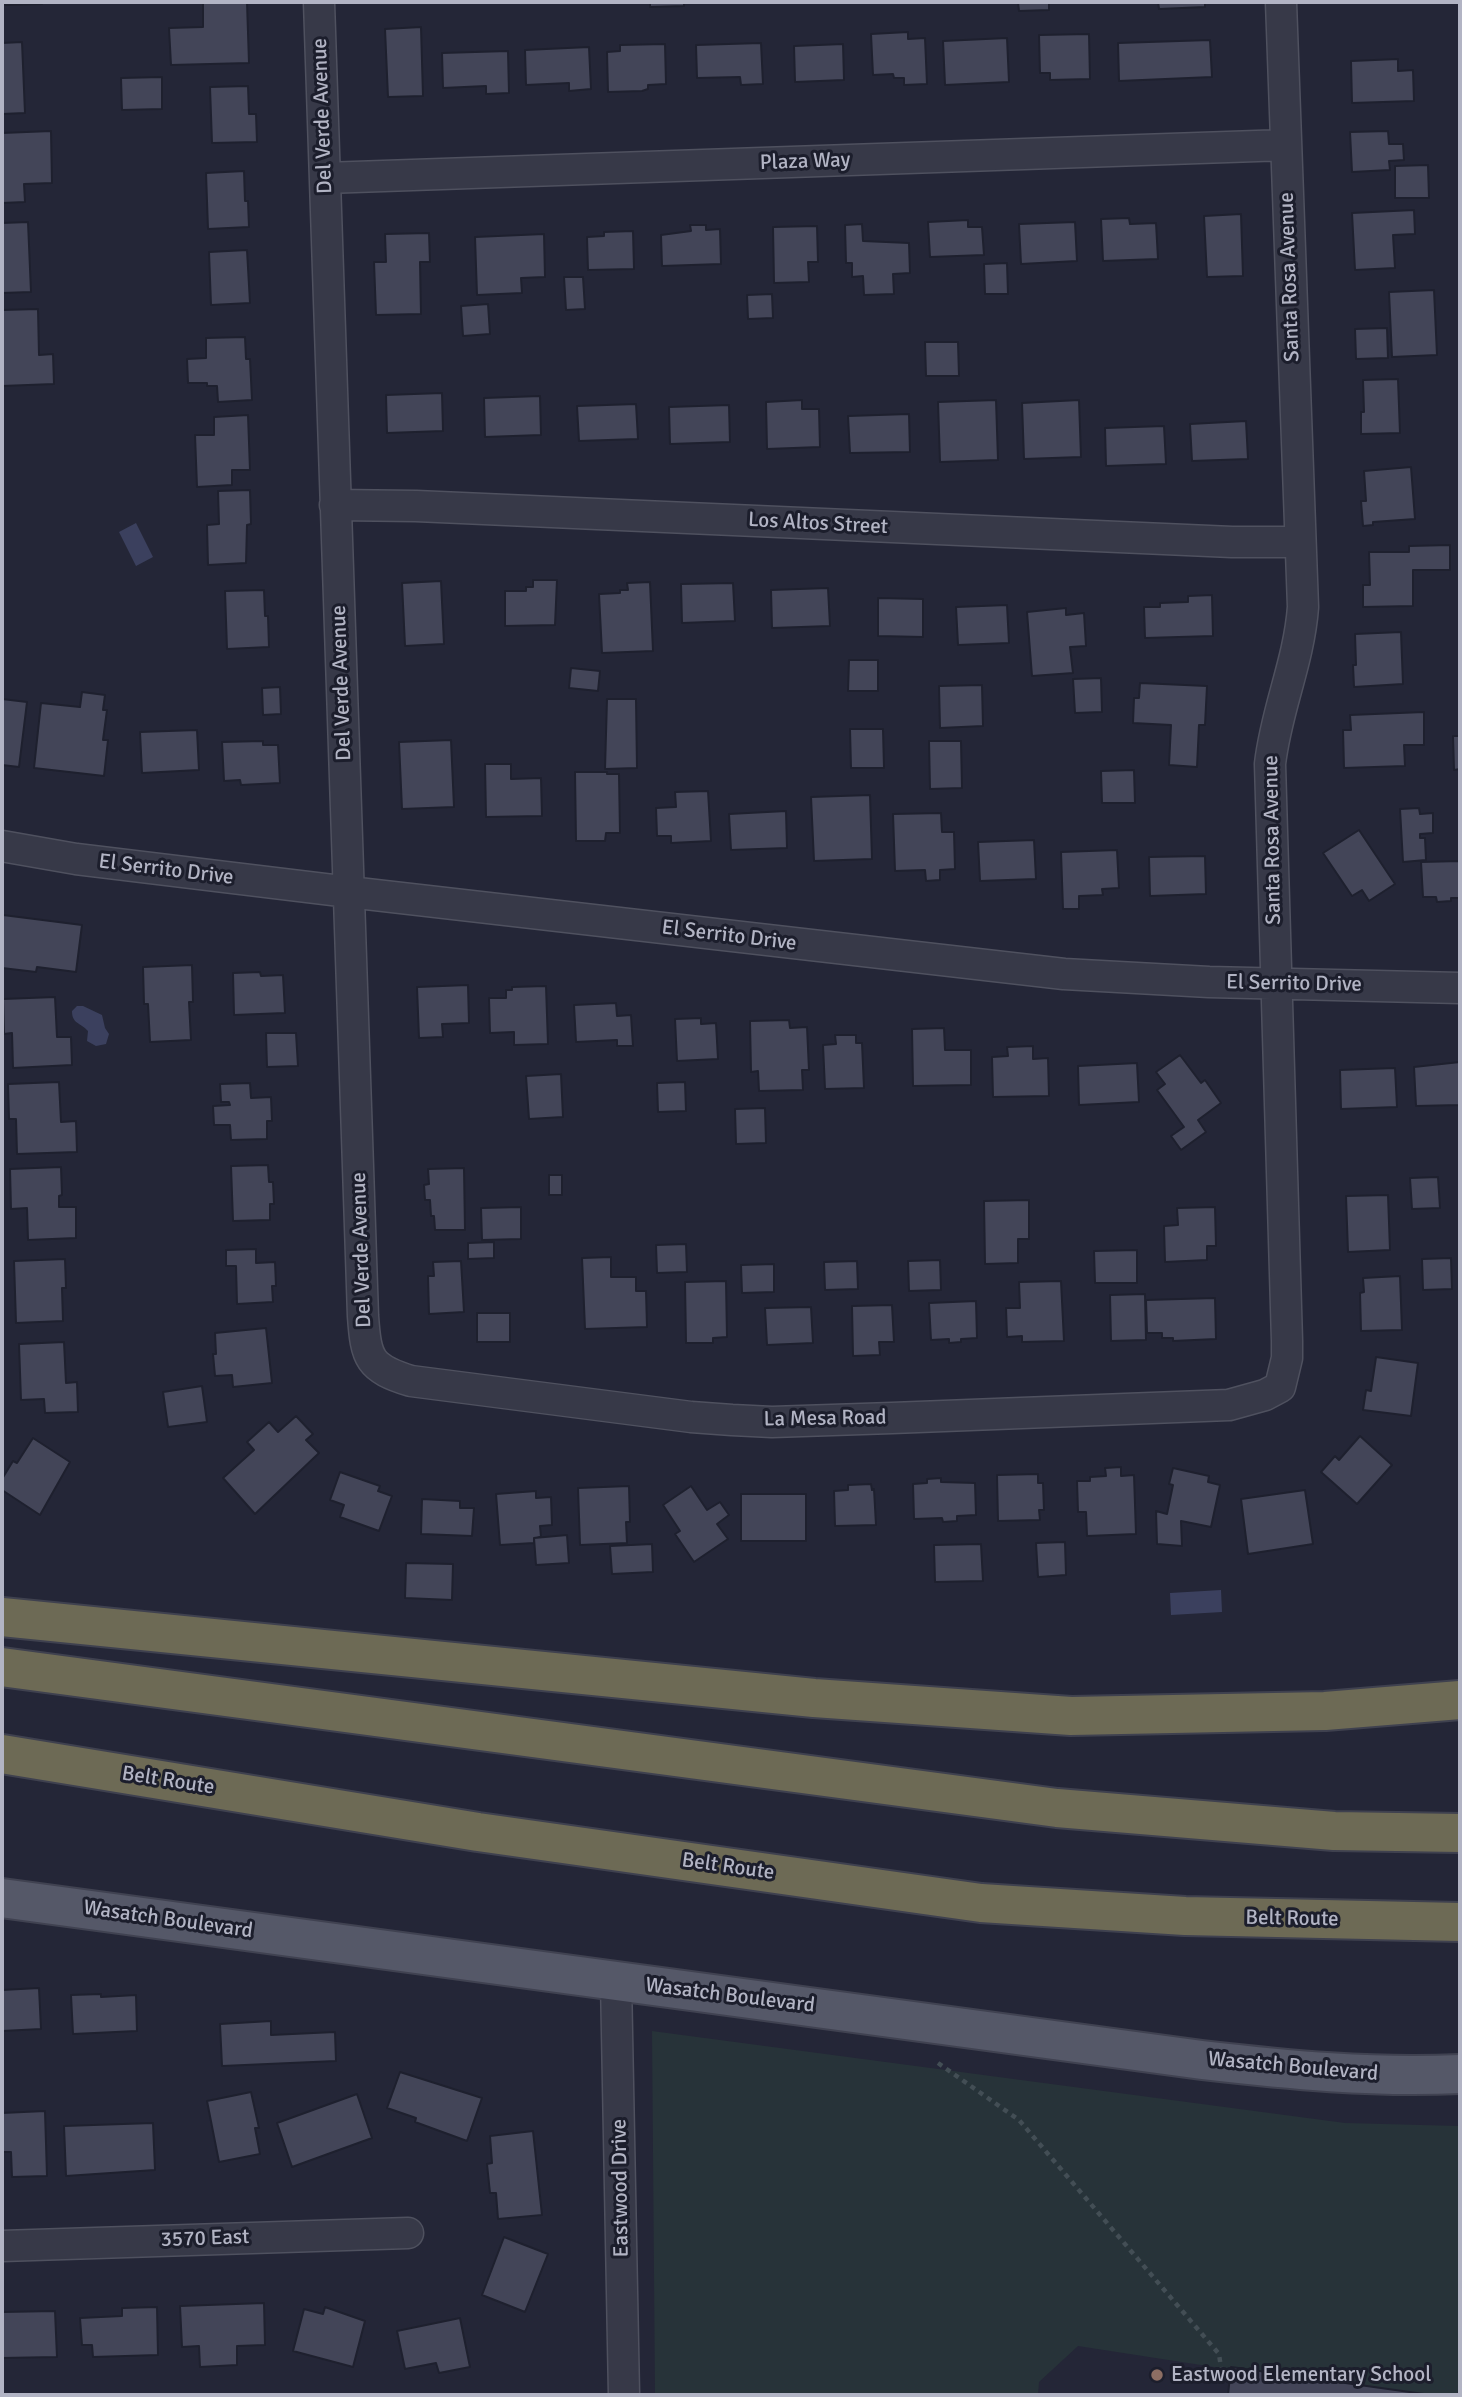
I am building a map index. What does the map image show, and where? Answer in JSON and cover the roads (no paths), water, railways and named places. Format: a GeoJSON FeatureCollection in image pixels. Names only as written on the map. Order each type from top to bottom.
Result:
{"type":"FeatureCollection","features":[{"type":"Feature","properties":{"kind":"highway"},"geometry":{"type":"LineString","coordinates":[[2,1617],[814,1698],[1071,1716],[1325,1710],[1460,1700]]}},
{"type":"Feature","properties":{"kind":"highway"},"geometry":{"type":"LineString","coordinates":[[2,1667],[1057,1808],[1334,1831],[1460,1833]]}},
{"type":"Feature","properties":{"kind":"highway","name":"Belt Route"},"geometry":{"type":"LineString","coordinates":[[2,1754],[478,1832],[981,1903],[1185,1916],[1460,1922]]}},
{"type":"Feature","properties":{"kind":"main road","name":"Wasatch Boulevard"},"geometry":{"type":"LineString","coordinates":[[2,1898],[1097,2047],[1308,2072],[1412,2076],[1460,2074]]}},
{"type":"Feature","properties":{"kind":"street","name":"Del Verde Avenue"},"geometry":{"type":"LineString","coordinates":[[319,2],[363,1316],[372,1363]]}},
{"type":"Feature","properties":{"kind":"street","name":"Santa Rosa Avenue"},"geometry":{"type":"LineString","coordinates":[[1280,1387],[1287,1358],[1270,764],[1278,721],[1299,646],[1303,607],[1281,2]]}},
{"type":"Feature","properties":{"kind":"street","name":"Plaza Way"},"geometry":{"type":"LineString","coordinates":[[325,178],[1286,145]]}},
{"type":"Feature","properties":{"kind":"street","name":"Los Altos Street"},"geometry":{"type":"LineString","coordinates":[[335,505],[416,506],[1218,541],[1300,542]]}},
{"type":"Feature","properties":{"kind":"street","name":"El Serrito Drive"},"geometry":{"type":"LineString","coordinates":[[2,846],[76,859],[349,892],[1051,972],[1168,980],[1460,988]]}},
{"type":"Feature","properties":{"kind":"street","name":"La Mesa Road"},"geometry":{"type":"LineString","coordinates":[[372,1363],[384,1371],[411,1381],[691,1417],[746,1421],[1229,1405],[1265,1395],[1280,1387]]}},
{"type":"Feature","properties":{"kind":"street","name":"Eastwood Drive"},"geometry":{"type":"LineString","coordinates":[[616,1981],[624,2395]]}},
{"type":"Feature","properties":{"kind":"street","name":"3570 East"},"geometry":{"type":"LineString","coordinates":[[2,2246],[408,2233]]}},
{"type":"Feature","properties":{"kind":"water"},"geometry":{"type":"Polygon","coordinates":[[[136,523],[153,557],[136,566],[119,532],[136,523]]]}},
{"type":"Feature","properties":{"kind":"water"},"geometry":{"type":"Polygon","coordinates":[[[77,1006],[102,1015],[109,1034],[106,1044],[96,1046],[87,1041],[88,1031],[75,1021],[72,1015],[77,1006]]]}},
{"type":"Feature","properties":{"kind":"water"},"geometry":{"type":"Polygon","coordinates":[[[1221,1590],[1222,1612],[1171,1615],[1170,1593],[1221,1590]]]}},
{"type":"Feature","properties":{"kind":"place","name":"Eastwood Elementary School"},"geometry":{"type":"Point","coordinates":[1157,2375]}}]}
